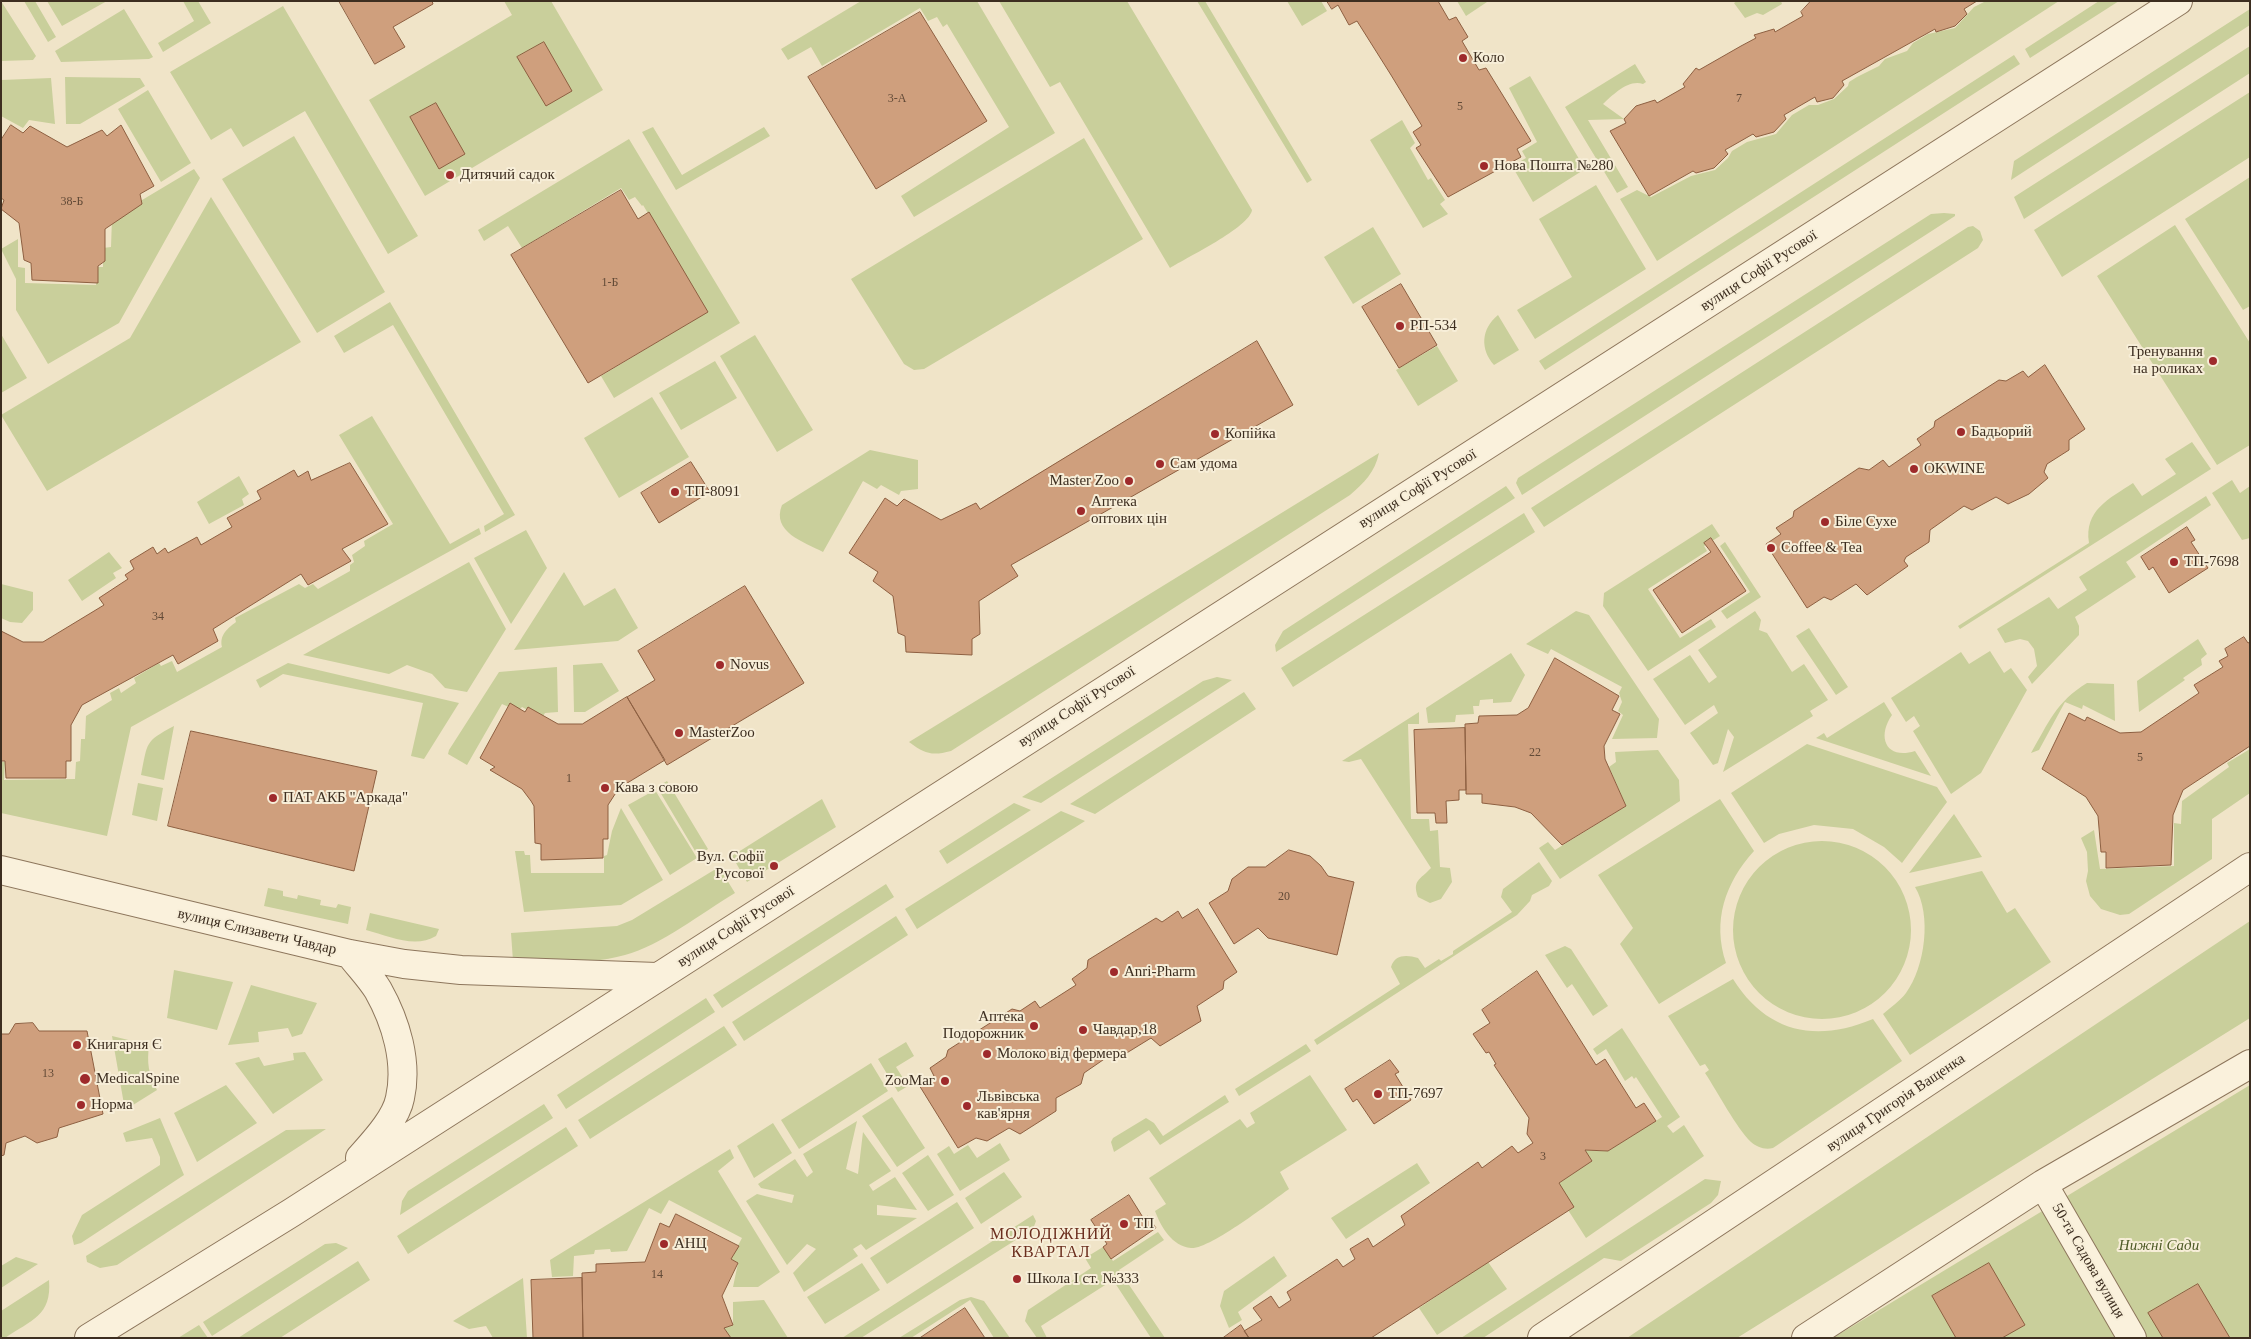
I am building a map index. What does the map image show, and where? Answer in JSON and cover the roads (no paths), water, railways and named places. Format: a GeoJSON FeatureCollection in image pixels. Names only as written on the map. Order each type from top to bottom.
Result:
{"type":"FeatureCollection","features":[{"type":"Feature","properties":{"kind":"street","name":"вулиця Софії Русової"},"geometry":{"type":"LineString","coordinates":[[657,977],[2178,1]]}},
{"type":"Feature","properties":{"kind":"street","name":"вулиця Григорія Ващенка"},"geometry":{"type":"LineString","coordinates":[[1542,1338],[2250,867]]}},
{"type":"Feature","properties":{"kind":"street","name":"вулиця Єлизавети Чавдар"},"geometry":{"type":"LineString","coordinates":[[1,870],[350,954],[378,990],[395,1028],[403,1062],[400,1099],[384,1129],[343,1178]]}},
{"type":"Feature","properties":{"kind":"street"},"geometry":{"type":"LineString","coordinates":[[350,954],[404,964],[461,970],[657,977]]}},
{"type":"Feature","properties":{"kind":"street","name":"вулиця Єлизавети Чавдар"},"geometry":{"type":"LineString","coordinates":[[89,1338],[291,1213],[657,977]]}},
{"type":"Feature","properties":{"kind":"street"},"geometry":{"type":"LineString","coordinates":[[1806,1338],[2043,1184],[2250,1064]]}},
{"type":"Feature","properties":{"kind":"street","name":"50-та Садова вулиця"},"geometry":{"type":"LineString","coordinates":[[2043,1184],[2132,1338]]}},
{"type":"Feature","properties":{"kind":"place","name":"Коло"},"geometry":{"type":"Point","coordinates":[1463,58]}},
{"type":"Feature","properties":{"kind":"place","name":"Нова Пошта №280"},"geometry":{"type":"Point","coordinates":[1484,166]}},
{"type":"Feature","properties":{"kind":"place","name":"Дитячий садок"},"geometry":{"type":"Point","coordinates":[450,175]}},
{"type":"Feature","properties":{"kind":"place","name":"РП-534"},"geometry":{"type":"Point","coordinates":[1400,326]}},
{"type":"Feature","properties":{"kind":"place","name":"Тренування на роликах"},"geometry":{"type":"Point","coordinates":[2213,361]}},
{"type":"Feature","properties":{"kind":"place","name":"Бадьорий"},"geometry":{"type":"Point","coordinates":[1961,432]}},
{"type":"Feature","properties":{"kind":"place","name":"Копійка"},"geometry":{"type":"Point","coordinates":[1215,434]}},
{"type":"Feature","properties":{"kind":"place","name":"Сам удома"},"geometry":{"type":"Point","coordinates":[1160,464]}},
{"type":"Feature","properties":{"kind":"place","name":"OKWINE"},"geometry":{"type":"Point","coordinates":[1914,469]}},
{"type":"Feature","properties":{"kind":"place","name":"Master Zoo"},"geometry":{"type":"Point","coordinates":[1129,481]}},
{"type":"Feature","properties":{"kind":"place","name":"ТП-8091"},"geometry":{"type":"Point","coordinates":[675,492]}},
{"type":"Feature","properties":{"kind":"place","name":"Аптека оптових цін"},"geometry":{"type":"Point","coordinates":[1081,511]}},
{"type":"Feature","properties":{"kind":"place","name":"Біле Сухе"},"geometry":{"type":"Point","coordinates":[1825,522]}},
{"type":"Feature","properties":{"kind":"place","name":"Coffee & Tea"},"geometry":{"type":"Point","coordinates":[1771,548]}},
{"type":"Feature","properties":{"kind":"place","name":"ТП-7698"},"geometry":{"type":"Point","coordinates":[2174,562]}},
{"type":"Feature","properties":{"kind":"place","name":"Novus"},"geometry":{"type":"Point","coordinates":[720,665]}},
{"type":"Feature","properties":{"kind":"place","name":"MasterZoo"},"geometry":{"type":"Point","coordinates":[679,733]}},
{"type":"Feature","properties":{"kind":"place","name":"Кава з совою"},"geometry":{"type":"Point","coordinates":[605,788]}},
{"type":"Feature","properties":{"kind":"place","name":"ПАТ АКБ \"Аркада\""},"geometry":{"type":"Point","coordinates":[273,798]}},
{"type":"Feature","properties":{"kind":"place","name":"Вул. Софії Русової"},"geometry":{"type":"Point","coordinates":[774,866]}},
{"type":"Feature","properties":{"kind":"place","name":"Anri-Pharm"},"geometry":{"type":"Point","coordinates":[1114,972]}},
{"type":"Feature","properties":{"kind":"place","name":"Аптека Подорожник"},"geometry":{"type":"Point","coordinates":[1034,1026]}},
{"type":"Feature","properties":{"kind":"place","name":"Чавдар,18"},"geometry":{"type":"Point","coordinates":[1083,1030]}},
{"type":"Feature","properties":{"kind":"place","name":"Книгарня Є"},"geometry":{"type":"Point","coordinates":[77,1045]}},
{"type":"Feature","properties":{"kind":"place","name":"Молоко від фермера"},"geometry":{"type":"Point","coordinates":[987,1054]}},
{"type":"Feature","properties":{"kind":"place","name":"MedicalSpine"},"geometry":{"type":"Point","coordinates":[85,1079]}},
{"type":"Feature","properties":{"kind":"place","name":"ZooМаг"},"geometry":{"type":"Point","coordinates":[945,1081]}},
{"type":"Feature","properties":{"kind":"place","name":"ТП-7697"},"geometry":{"type":"Point","coordinates":[1378,1094]}},
{"type":"Feature","properties":{"kind":"place","name":"Норма"},"geometry":{"type":"Point","coordinates":[81,1105]}},
{"type":"Feature","properties":{"kind":"place","name":"Львівська кав'ярня"},"geometry":{"type":"Point","coordinates":[967,1106]}},
{"type":"Feature","properties":{"kind":"place","name":"ТП"},"geometry":{"type":"Point","coordinates":[1124,1224]}},
{"type":"Feature","properties":{"kind":"place","name":"АНЦ"},"geometry":{"type":"Point","coordinates":[664,1244]}},
{"type":"Feature","properties":{"kind":"place","name":"Школа І ст. №333"},"geometry":{"type":"Point","coordinates":[1017,1279]}},
{"type":"Feature","properties":{"kind":"district","name":"МОЛОДІЖНИЙ КВАРТАЛ"},"geometry":{"type":"Point","coordinates":[1051,1244]}},
{"type":"Feature","properties":{"kind":"park label","name":"Нижні Сади"},"geometry":{"type":"Point","coordinates":[2159,1246]}}]}
